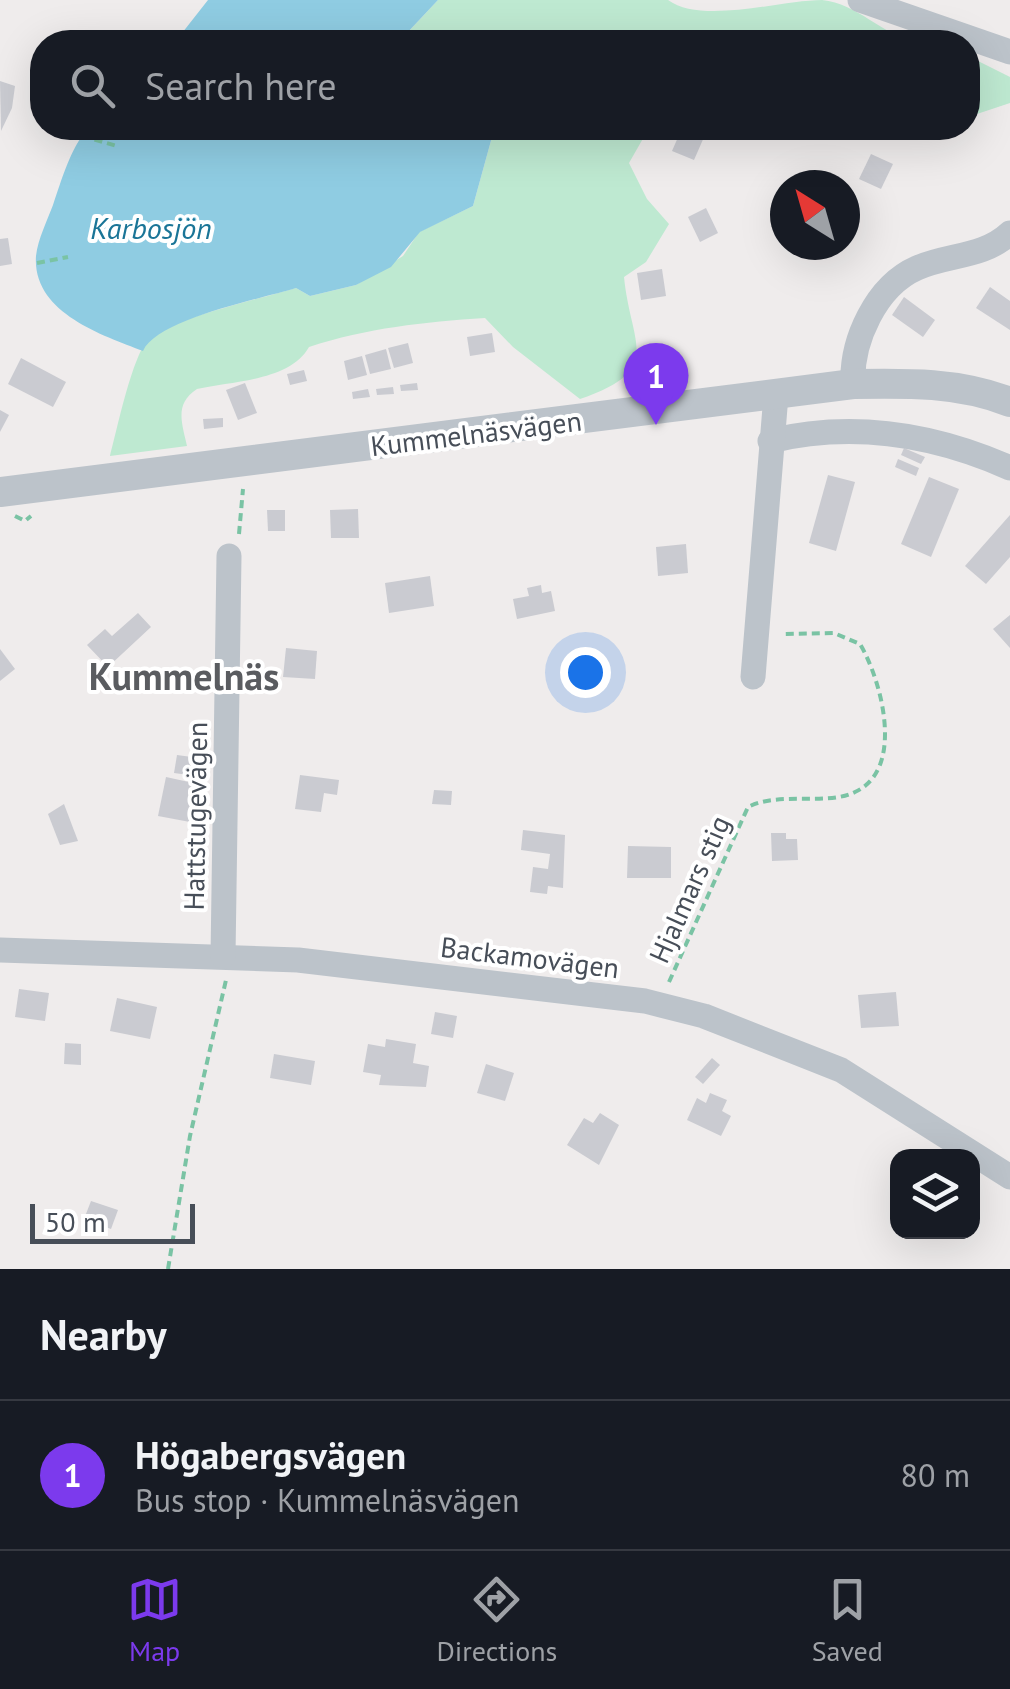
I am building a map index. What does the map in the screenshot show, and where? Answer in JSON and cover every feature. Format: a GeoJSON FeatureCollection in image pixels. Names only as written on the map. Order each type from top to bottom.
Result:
{"type":"FeatureCollection","features":[{"type":"Feature","properties":{"kind":"street"},"geometry":{"type":"LineString","coordinates":[[860,0],[947,30]]}},
{"type":"Feature","properties":{"kind":"street"},"geometry":{"type":"LineString","coordinates":[[980,42],[1010,52]]}},
{"type":"Feature","properties":{"kind":"street"},"geometry":{"type":"LineString","coordinates":[[853,384],[852,368],[867,320],[892,283],[918,267],[976,254],[1010,232]]}},
{"type":"Feature","properties":{"kind":"street","name":"Kummelnäsvägen"},"geometry":{"type":"LineString","coordinates":[[0,492],[853,384],[936,385],[1010,402]]}},
{"type":"Feature","properties":{"kind":"street"},"geometry":{"type":"LineString","coordinates":[[754,676],[776,395]]}},
{"type":"Feature","properties":{"kind":"street"},"geometry":{"type":"LineString","coordinates":[[770,441],[838,430],[880,430],[923,438],[1010,468]]}},
{"type":"Feature","properties":{"kind":"street","name":"Hattstugevägen"},"geometry":{"type":"LineString","coordinates":[[227,956],[229,556]]}},
{"type":"Feature","properties":{"kind":"street","name":"Backamovägen"},"geometry":{"type":"LineString","coordinates":[[0,950],[298,960],[660,1004],[704,1016],[841,1070],[1010,1176]]}},
{"type":"Feature","properties":{"kind":"path"},"geometry":{"type":"LineString","coordinates":[[96,140],[117,146]]}},
{"type":"Feature","properties":{"kind":"path"},"geometry":{"type":"LineString","coordinates":[[37,263],[68,257]]}},
{"type":"Feature","properties":{"kind":"path"},"geometry":{"type":"LineString","coordinates":[[229,556],[240,531],[247,461]]}},
{"type":"Feature","properties":{"kind":"path","name":"Hjalmars stig"},"geometry":{"type":"LineString","coordinates":[[660,1004],[748,806],[856,792],[878,769],[885,748],[877,681],[860,644],[834,632],[757,635]]}},
{"type":"Feature","properties":{"kind":"path"},"geometry":{"type":"LineString","coordinates":[[168,1269],[190,1136],[227,956]]}},
{"type":"Feature","properties":{"kind":"green space"},"geometry":{"type":"Polygon","coordinates":[[[438,0],[668,0],[701,11],[721,11],[822,0],[847,7],[887,30],[410,30],[438,0]]]}},
{"type":"Feature","properties":{"kind":"green space"},"geometry":{"type":"Polygon","coordinates":[[[980,62],[1010,77],[1010,103],[980,113],[980,62]]]}},
{"type":"Feature","properties":{"kind":"green space"},"geometry":{"type":"Polygon","coordinates":[[[491,140],[642,140],[629,163],[647,199],[669,224],[646,262],[624,277],[636,353],[633,366],[624,377],[580,399],[513,347],[485,318],[396,327],[309,347],[288,367],[274,373],[197,389],[182,408],[187,446],[110,456],[131,376],[143,347],[159,331],[296,288],[310,296],[356,285],[403,256],[419,232],[473,206],[491,140]]]}},
{"type":"Feature","properties":{"kind":"water"},"geometry":{"type":"Polygon","coordinates":[[[208,0],[438,0],[410,30],[184,30],[208,0]]]}},
{"type":"Feature","properties":{"kind":"water","name":"Karbosjön"},"geometry":{"type":"Polygon","coordinates":[[[80,140],[491,140],[473,206],[420,232],[391,267],[356,285],[310,296],[296,288],[188,320],[152,340],[143,351],[72,318],[45,292],[38,276],[36,256],[41,237],[80,140]]]}},
{"type":"Feature","properties":{"kind":"building"},"geometry":{"type":"Polygon","coordinates":[[[0,81],[15,86],[12,108],[1,131],[0,81]]]}},
{"type":"Feature","properties":{"kind":"building"},"geometry":{"type":"Polygon","coordinates":[[[677,140],[703,140],[694,160],[672,151],[677,140]]]}},
{"type":"Feature","properties":{"kind":"building"},"geometry":{"type":"Polygon","coordinates":[[[871,154],[893,164],[881,189],[860,177],[871,154]]]}},
{"type":"Feature","properties":{"kind":"building"},"geometry":{"type":"Polygon","coordinates":[[[706,208],[718,233],[700,242],[688,217],[706,208]]]}},
{"type":"Feature","properties":{"kind":"building"},"geometry":{"type":"Polygon","coordinates":[[[8,238],[12,264],[0,266],[0,239],[8,238]]]}},
{"type":"Feature","properties":{"kind":"building"},"geometry":{"type":"Polygon","coordinates":[[[662,269],[666,296],[641,300],[637,273],[662,269]]]}},
{"type":"Feature","properties":{"kind":"building"},"geometry":{"type":"Polygon","coordinates":[[[990,287],[1010,301],[1010,330],[976,308],[990,287]]]}},
{"type":"Feature","properties":{"kind":"building"},"geometry":{"type":"Polygon","coordinates":[[[904,297],[935,320],[923,337],[892,315],[904,297]]]}},
{"type":"Feature","properties":{"kind":"building"},"geometry":{"type":"Polygon","coordinates":[[[492,333],[495,352],[470,356],[467,337],[492,333]]]}},
{"type":"Feature","properties":{"kind":"building"},"geometry":{"type":"Polygon","coordinates":[[[408,343],[413,363],[394,368],[388,348],[408,343]]]}},
{"type":"Feature","properties":{"kind":"building"},"geometry":{"type":"Polygon","coordinates":[[[386,349],[391,369],[370,374],[365,355],[386,349]]]}},
{"type":"Feature","properties":{"kind":"building"},"geometry":{"type":"Polygon","coordinates":[[[362,356],[367,375],[348,380],[344,361],[362,356]]]}},
{"type":"Feature","properties":{"kind":"building"},"geometry":{"type":"Polygon","coordinates":[[[21,358],[66,382],[53,407],[8,384],[21,358]]]}},
{"type":"Feature","properties":{"kind":"building"},"geometry":{"type":"Polygon","coordinates":[[[304,370],[307,381],[290,385],[287,374],[304,370]]]}},
{"type":"Feature","properties":{"kind":"building"},"geometry":{"type":"Polygon","coordinates":[[[245,383],[257,413],[238,420],[226,390],[245,383]]]}},
{"type":"Feature","properties":{"kind":"building"},"geometry":{"type":"Polygon","coordinates":[[[417,383],[418,390],[401,391],[400,385],[417,383]]]}},
{"type":"Feature","properties":{"kind":"building"},"geometry":{"type":"Polygon","coordinates":[[[393,387],[394,394],[377,395],[376,389],[393,387]]]}},
{"type":"Feature","properties":{"kind":"building"},"geometry":{"type":"Polygon","coordinates":[[[368,389],[370,397],[353,399],[352,392],[368,389]]]}},
{"type":"Feature","properties":{"kind":"building"},"geometry":{"type":"Polygon","coordinates":[[[0,410],[9,415],[0,432],[0,410]]]}},
{"type":"Feature","properties":{"kind":"building"},"geometry":{"type":"Polygon","coordinates":[[[223,418],[223,427],[204,429],[203,419],[223,418]]]}},
{"type":"Feature","properties":{"kind":"building"},"geometry":{"type":"Polygon","coordinates":[[[904,448],[925,457],[921,464],[901,455],[904,448]]]}},
{"type":"Feature","properties":{"kind":"building"},"geometry":{"type":"Polygon","coordinates":[[[898,459],[919,468],[916,476],[895,467],[898,459]]]}},
{"type":"Feature","properties":{"kind":"building"},"geometry":{"type":"Polygon","coordinates":[[[828,475],[855,482],[836,551],[809,543],[828,475]]]}},
{"type":"Feature","properties":{"kind":"building"},"geometry":{"type":"Polygon","coordinates":[[[929,477],[959,489],[931,557],[901,544],[929,477]]]}},
{"type":"Feature","properties":{"kind":"building"},"geometry":{"type":"Polygon","coordinates":[[[358,509],[359,538],[331,538],[330,510],[358,509]]]}},
{"type":"Feature","properties":{"kind":"building"},"geometry":{"type":"Polygon","coordinates":[[[267,510],[285,510],[285,531],[268,531],[267,510]]]}},
{"type":"Feature","properties":{"kind":"building"},"geometry":{"type":"Polygon","coordinates":[[[1010,515],[1010,557],[986,584],[965,566],[1010,515]]]}},
{"type":"Feature","properties":{"kind":"building"},"geometry":{"type":"Polygon","coordinates":[[[686,544],[688,573],[658,576],[656,547],[686,544]]]}},
{"type":"Feature","properties":{"kind":"building"},"geometry":{"type":"Polygon","coordinates":[[[430,576],[434,606],[389,613],[385,583],[430,576]]]}},
{"type":"Feature","properties":{"kind":"building"},"geometry":{"type":"Polygon","coordinates":[[[541,585],[542,593],[551,591],[555,611],[517,619],[513,599],[529,596],[527,588],[541,585]]]}},
{"type":"Feature","properties":{"kind":"building"},"geometry":{"type":"Polygon","coordinates":[[[138,613],[151,627],[108,667],[87,645],[105,629],[112,636],[138,613]]]}},
{"type":"Feature","properties":{"kind":"building"},"geometry":{"type":"Polygon","coordinates":[[[1010,615],[1010,648],[993,629],[1010,615]]]}},
{"type":"Feature","properties":{"kind":"building"},"geometry":{"type":"Polygon","coordinates":[[[286,648],[317,651],[315,679],[283,677],[286,648]]]}},
{"type":"Feature","properties":{"kind":"building"},"geometry":{"type":"Polygon","coordinates":[[[0,649],[15,669],[0,681],[0,649]]]}},
{"type":"Feature","properties":{"kind":"building"},"geometry":{"type":"Polygon","coordinates":[[[177,755],[199,758],[196,776],[174,773],[177,755]]]}},
{"type":"Feature","properties":{"kind":"building"},"geometry":{"type":"Polygon","coordinates":[[[300,775],[339,780],[337,795],[324,793],[321,812],[295,809],[300,775]]]}},
{"type":"Feature","properties":{"kind":"building"},"geometry":{"type":"Polygon","coordinates":[[[166,777],[198,784],[190,822],[158,816],[166,777]]]}},
{"type":"Feature","properties":{"kind":"building"},"geometry":{"type":"Polygon","coordinates":[[[434,790],[452,791],[451,805],[432,804],[434,790]]]}},
{"type":"Feature","properties":{"kind":"building"},"geometry":{"type":"Polygon","coordinates":[[[64,804],[78,841],[60,845],[48,814],[64,804]]]}},
{"type":"Feature","properties":{"kind":"building"},"geometry":{"type":"Polygon","coordinates":[[[523,830],[565,835],[563,888],[548,886],[547,894],[530,892],[533,867],[548,869],[550,854],[521,850],[523,830]]]}},
{"type":"Feature","properties":{"kind":"building"},"geometry":{"type":"Polygon","coordinates":[[[771,833],[786,833],[786,839],[797,839],[798,860],[772,861],[771,833]]]}},
{"type":"Feature","properties":{"kind":"building"},"geometry":{"type":"Polygon","coordinates":[[[628,846],[671,847],[671,878],[627,878],[628,846]]]}},
{"type":"Feature","properties":{"kind":"building"},"geometry":{"type":"Polygon","coordinates":[[[19,989],[49,993],[45,1021],[15,1017],[19,989]]]}},
{"type":"Feature","properties":{"kind":"building"},"geometry":{"type":"Polygon","coordinates":[[[896,992],[899,1026],[861,1028],[858,995],[896,992]]]}},
{"type":"Feature","properties":{"kind":"building"},"geometry":{"type":"Polygon","coordinates":[[[117,998],[157,1007],[150,1039],[110,1031],[117,998]]]}},
{"type":"Feature","properties":{"kind":"building"},"geometry":{"type":"Polygon","coordinates":[[[435,1012],[457,1016],[453,1038],[431,1034],[435,1012]]]}},
{"type":"Feature","properties":{"kind":"building"},"geometry":{"type":"Polygon","coordinates":[[[386,1039],[416,1044],[413,1063],[429,1066],[426,1087],[379,1085],[381,1075],[363,1072],[368,1044],[385,1047],[386,1039]]]}},
{"type":"Feature","properties":{"kind":"building"},"geometry":{"type":"Polygon","coordinates":[[[65,1043],[81,1044],[81,1065],[64,1064],[65,1043]]]}},
{"type":"Feature","properties":{"kind":"building"},"geometry":{"type":"Polygon","coordinates":[[[274,1054],[315,1061],[311,1085],[270,1078],[274,1054]]]}},
{"type":"Feature","properties":{"kind":"building"},"geometry":{"type":"Polygon","coordinates":[[[712,1058],[720,1065],[703,1084],[695,1077],[712,1058]]]}},
{"type":"Feature","properties":{"kind":"building"},"geometry":{"type":"Polygon","coordinates":[[[486,1064],[514,1073],[505,1101],[477,1093],[486,1064]]]}},
{"type":"Feature","properties":{"kind":"building"},"geometry":{"type":"Polygon","coordinates":[[[710,1093],[727,1100],[722,1111],[731,1116],[721,1136],[687,1120],[697,1098],[706,1103],[710,1093]]]}},
{"type":"Feature","properties":{"kind":"building"},"geometry":{"type":"Polygon","coordinates":[[[600,1113],[619,1125],[599,1165],[567,1145],[584,1118],[593,1123],[600,1113]]]}},
{"type":"Feature","properties":{"kind":"building"},"geometry":{"type":"Polygon","coordinates":[[[91,1201],[118,1210],[111,1229],[84,1219],[91,1201]]]}},
{"type":"Feature","properties":{"kind":"place","name":"Högabergsvägen"},"geometry":{"type":"Point","coordinates":[656,425]}},
{"type":"Feature","properties":{"kind":"district","name":"Kummelnäs"},"geometry":{"type":"Point","coordinates":[184,675]}}]}
